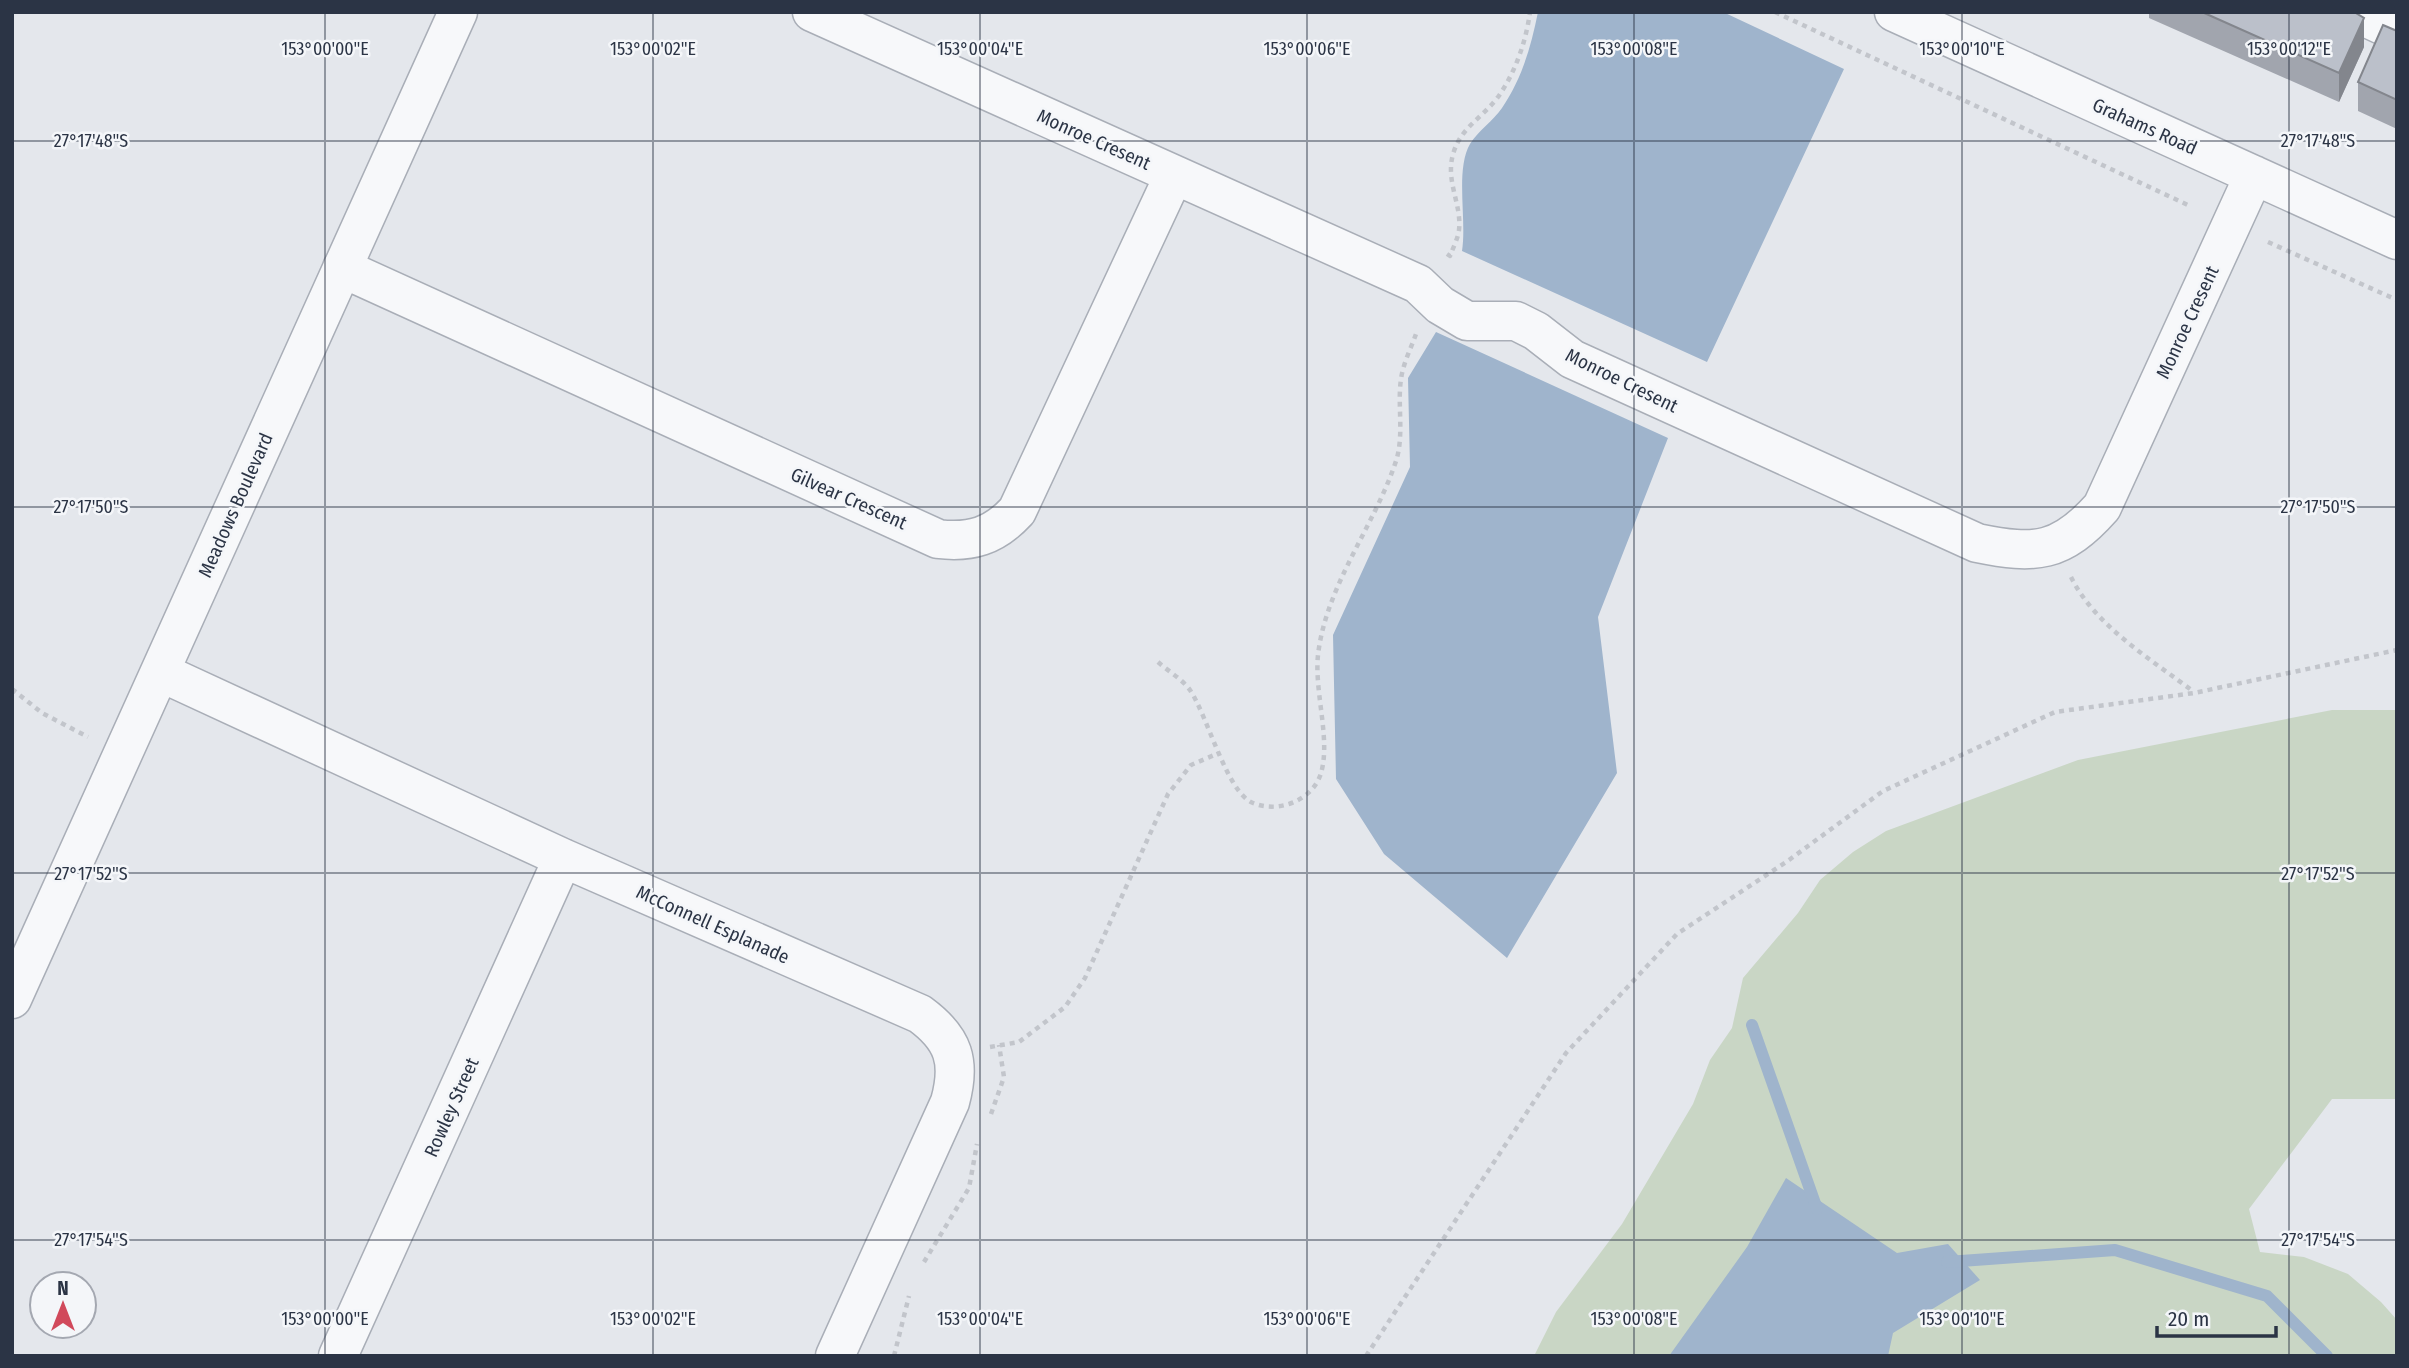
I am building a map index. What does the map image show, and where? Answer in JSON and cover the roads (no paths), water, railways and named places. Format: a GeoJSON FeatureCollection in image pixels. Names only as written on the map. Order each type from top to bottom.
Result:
{"type":"FeatureCollection","features":[{"type":"Feature","properties":{"kind":"street","name":"Meadows Boulevard"},"geometry":{"type":"LineString","coordinates":[[12,999],[458,12]]}},
{"type":"Feature","properties":{"kind":"street","name":"Monroe Cresent"},"geometry":{"type":"LineString","coordinates":[[812,12],[1415,283],[1440,305],[1467,321],[1516,321],[1536,331],[1572,359],[1977,542],[2017,551],[2057,544],[2079,533],[2102,507],[2254,175]]}},
{"type":"Feature","properties":{"kind":"street","name":"Grahams Road"},"geometry":{"type":"LineString","coordinates":[[1894,12],[2397,240]]}},
{"type":"Feature","properties":{"kind":"street"},"geometry":{"type":"LineString","coordinates":[[2354,12],[2397,32]]}},
{"type":"Feature","properties":{"kind":"street","name":"Gilvear Crescent"},"geometry":{"type":"LineString","coordinates":[[342,268],[938,539],[960,541],[982,537],[1002,527],[1017,511],[1174,175]]}},
{"type":"Feature","properties":{"kind":"street","name":"McConnell Esplanade"},"geometry":{"type":"LineString","coordinates":[[160,672],[563,858],[920,1014],[940,1029],[953,1054],[957,1077],[950,1102],[835,1356]]}},
{"type":"Feature","properties":{"kind":"street","name":"Rowley Street"},"geometry":{"type":"LineString","coordinates":[[338,1356],[563,858]]}},
{"type":"Feature","properties":{"kind":"water"},"geometry":{"type":"Polygon","coordinates":[[[1538,12],[1723,12],[1844,69],[1707,362],[1462,251],[1462,181],[1466,155],[1473,139],[1509,97],[1529,50],[1538,12]]]}},
{"type":"Feature","properties":{"kind":"water"},"geometry":{"type":"Polygon","coordinates":[[[1436,332],[1668,438],[1598,617],[1617,773],[1507,958],[1384,854],[1336,779],[1333,635],[1410,467],[1408,378],[1436,332]]]}},
{"type":"Feature","properties":{"kind":"water"},"geometry":{"type":"Polygon","coordinates":[[[1786,1178],[1897,1253],[1948,1244],[1980,1280],[1893,1333],[1888,1356],[1669,1356],[1747,1247],[1786,1178]]]}},
{"type":"Feature","properties":{"kind":"waterway"},"geometry":{"type":"LineString","coordinates":[[1752,1025],[1817,1209]]}},
{"type":"Feature","properties":{"kind":"waterway"},"geometry":{"type":"LineString","coordinates":[[1947,1262],[2115,1250],[2267,1296],[2327,1356]]}}]}
